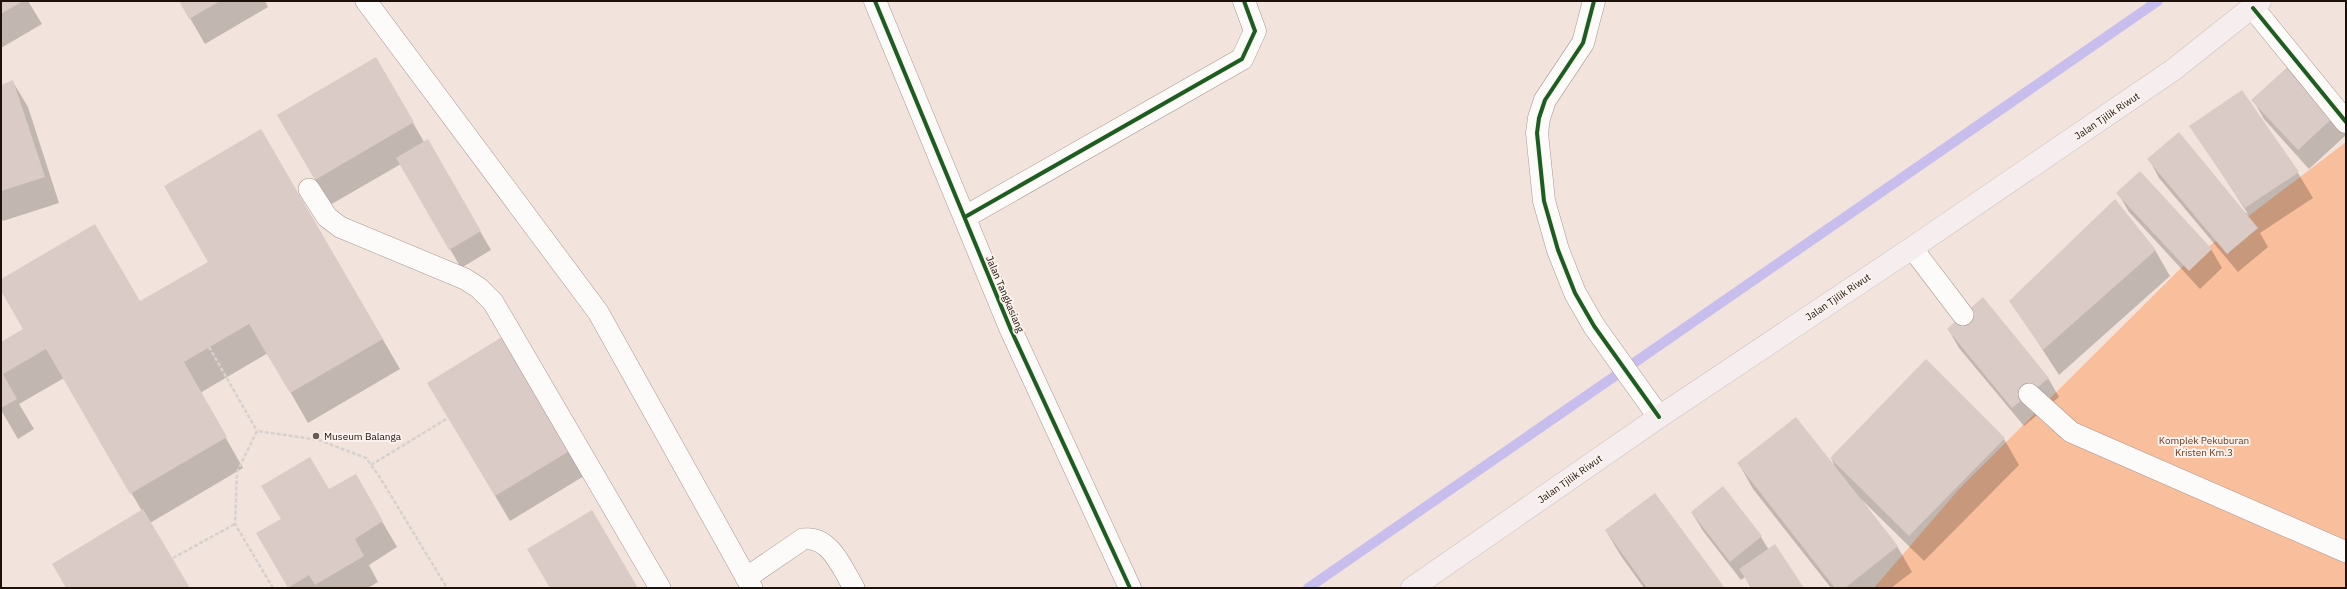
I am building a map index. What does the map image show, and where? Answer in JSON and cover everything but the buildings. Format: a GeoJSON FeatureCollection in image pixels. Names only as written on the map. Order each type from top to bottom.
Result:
{"type":"FeatureCollection","features":[{"type":"Feature","properties":{"kind":"highway","name":"Jalan Tjilik Riwut"},"geometry":{"type":"LineString","coordinates":[[1412,588],[1659,417],[1912,248],[2173,70],[2257,4]]}},
{"type":"Feature","properties":{"kind":"street","name":"Jalan Tangkasiang"},"geometry":{"type":"LineString","coordinates":[[876,1],[1011,330],[1130,588]]}},
{"type":"Feature","properties":{"kind":"street"},"geometry":{"type":"LineString","coordinates":[[965,218],[1242,60],[1255,30],[1244,1]]}},
{"type":"Feature","properties":{"kind":"street"},"geometry":{"type":"LineString","coordinates":[[1594,1],[1583,43],[1545,100],[1539,118],[1537,140],[1544,201],[1558,250],[1574,293],[1594,326],[1659,417]]}},
{"type":"Feature","properties":{"kind":"street"},"geometry":{"type":"LineString","coordinates":[[2257,4],[2346,122]]}},
{"type":"Feature","properties":{"kind":"lane"},"geometry":{"type":"LineString","coordinates":[[366,1],[598,312],[749,583],[803,539],[813,537],[832,551],[854,588]]}},
{"type":"Feature","properties":{"kind":"lane"},"geometry":{"type":"LineString","coordinates":[[309,189],[327,217],[340,227],[465,279],[479,288],[493,302],[660,588]]}},
{"type":"Feature","properties":{"kind":"lane"},"geometry":{"type":"LineString","coordinates":[[1912,248],[1963,315]]}},
{"type":"Feature","properties":{"kind":"lane"},"geometry":{"type":"LineString","coordinates":[[2029,394],[2071,432],[2346,552]]}},
{"type":"Feature","properties":{"kind":"path"},"geometry":{"type":"LineString","coordinates":[[209,347],[257,431]]}},
{"type":"Feature","properties":{"kind":"path"},"geometry":{"type":"LineString","coordinates":[[371,465],[448,418]]}},
{"type":"Feature","properties":{"kind":"path"},"geometry":{"type":"LineString","coordinates":[[257,431],[319,440],[366,458],[447,588]]}},
{"type":"Feature","properties":{"kind":"path"},"geometry":{"type":"LineString","coordinates":[[257,431],[237,472],[235,524],[273,588]]}},
{"type":"Feature","properties":{"kind":"path"},"geometry":{"type":"LineString","coordinates":[[173,558],[235,524]]}},
{"type":"Feature","properties":{"kind":"green space","name":"Komplek Pekuburan Kristen Km.3"},"geometry":{"type":"Polygon","coordinates":[[[2346,142],[2346,588],[1874,588],[1960,488],[2183,266],[2346,142]]]}},
{"type":"Feature","properties":{"kind":"waterway"},"geometry":{"type":"LineString","coordinates":[[1308,588],[2158,1]]}},
{"type":"Feature","properties":{"kind":"cycle path"},"geometry":{"type":"LineString","coordinates":[[875,1],[1011,330],[1130,588]]}},
{"type":"Feature","properties":{"kind":"cycle path"},"geometry":{"type":"LineString","coordinates":[[965,217],[1242,59],[1255,31],[1244,1]]}},
{"type":"Feature","properties":{"kind":"cycle path"},"geometry":{"type":"LineString","coordinates":[[1594,1],[1583,43],[1545,100],[1539,118],[1537,133],[1544,201],[1558,250],[1575,293],[1594,326],[1659,417]]}},
{"type":"Feature","properties":{"kind":"cycle path"},"geometry":{"type":"LineString","coordinates":[[2253,8],[2346,122]]}},
{"type":"Feature","properties":{"kind":"place","name":"Museum Balanga"},"geometry":{"type":"Point","coordinates":[316,436]}}]}
